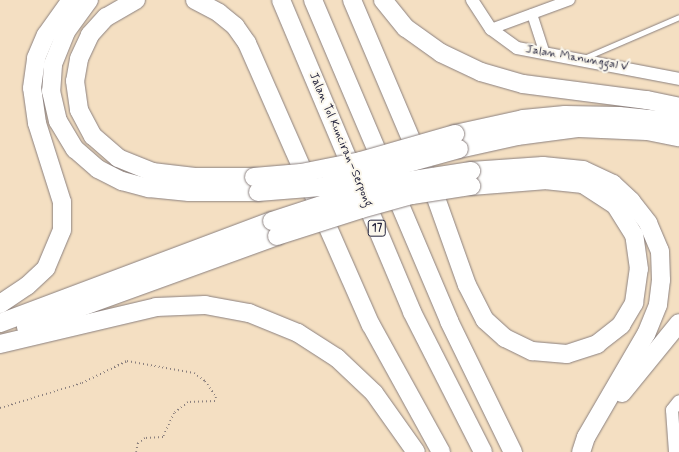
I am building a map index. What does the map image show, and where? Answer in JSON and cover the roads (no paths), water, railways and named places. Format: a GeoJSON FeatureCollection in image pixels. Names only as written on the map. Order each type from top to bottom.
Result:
{"type":"FeatureCollection","features":[{"type":"Feature","properties":{"kind":"highway"},"geometry":{"type":"LineString","coordinates":[[0,304],[27,286],[46,268],[62,230],[62,202],[37,123],[32,88],[36,58],[46,35],[72,0]]}},
{"type":"Feature","properties":{"kind":"highway"},"geometry":{"type":"LineString","coordinates":[[89,0],[66,32],[53,65],[51,91],[58,121],[75,149],[98,169],[122,181],[149,188],[189,192],[256,185]]}},
{"type":"Feature","properties":{"kind":"highway"},"geometry":{"type":"LineString","coordinates":[[136,0],[106,17],[90,35],[79,59],[75,81],[79,110],[92,136],[118,158],[152,172],[256,185],[321,186],[391,170],[456,142],[524,119],[564,115],[619,116],[679,122]]}},
{"type":"Feature","properties":{"kind":"highway"},"geometry":{"type":"LineString","coordinates":[[195,0],[219,13],[235,26],[247,43],[371,325],[441,452]]}},
{"type":"Feature","properties":{"kind":"highway","name":"Jalan Tol Kunciran–Serpong"},"geometry":{"type":"LineString","coordinates":[[281,0],[412,312],[483,452]]}},
{"type":"Feature","properties":{"kind":"highway","name":"17"},"geometry":{"type":"LineString","coordinates":[[313,0],[449,321],[513,452]]}},
{"type":"Feature","properties":{"kind":"highway"},"geometry":{"type":"LineString","coordinates":[[0,336],[274,229],[355,194],[408,181],[471,178],[547,180],[583,184],[614,205],[634,235],[639,269],[634,303],[621,325],[597,344],[567,354],[532,351],[505,338],[485,320],[467,285],[436,198],[352,0]]}},
{"type":"Feature","properties":{"kind":"highway"},"geometry":{"type":"LineString","coordinates":[[383,0],[406,28],[441,52],[481,72],[523,84],[679,107]]}},
{"type":"Feature","properties":{"kind":"highway"},"geometry":{"type":"LineString","coordinates":[[456,142],[579,128],[646,131],[679,137]]}},
{"type":"Feature","properties":{"kind":"highway"},"geometry":{"type":"LineString","coordinates":[[471,178],[543,166],[583,170],[613,184],[631,201],[648,223],[660,251],[661,280],[658,305],[649,327],[584,444]]}},
{"type":"Feature","properties":{"kind":"highway"},"geometry":{"type":"LineString","coordinates":[[0,323],[274,229]]}},
{"type":"Feature","properties":{"kind":"highway"},"geometry":{"type":"LineString","coordinates":[[0,344],[156,307],[204,305],[250,313],[298,334],[337,358],[374,394],[416,452]]}},
{"type":"Feature","properties":{"kind":"highway"},"geometry":{"type":"LineString","coordinates":[[584,444],[679,323]]}},
{"type":"Feature","properties":{"kind":"street","name":"Jalan Manunggal V"},"geometry":{"type":"LineString","coordinates":[[472,0],[492,29],[517,48],[679,79]]}},
{"type":"Feature","properties":{"kind":"street"},"geometry":{"type":"LineString","coordinates":[[492,29],[570,0]]}},
{"type":"Feature","properties":{"kind":"street"},"geometry":{"type":"LineString","coordinates":[[532,14],[545,54]]}},
{"type":"Feature","properties":{"kind":"street"},"geometry":{"type":"LineString","coordinates":[[675,452],[672,410],[679,402]]}},
{"type":"Feature","properties":{"kind":"lane"},"geometry":{"type":"LineString","coordinates":[[581,60],[679,17]]}}]}
